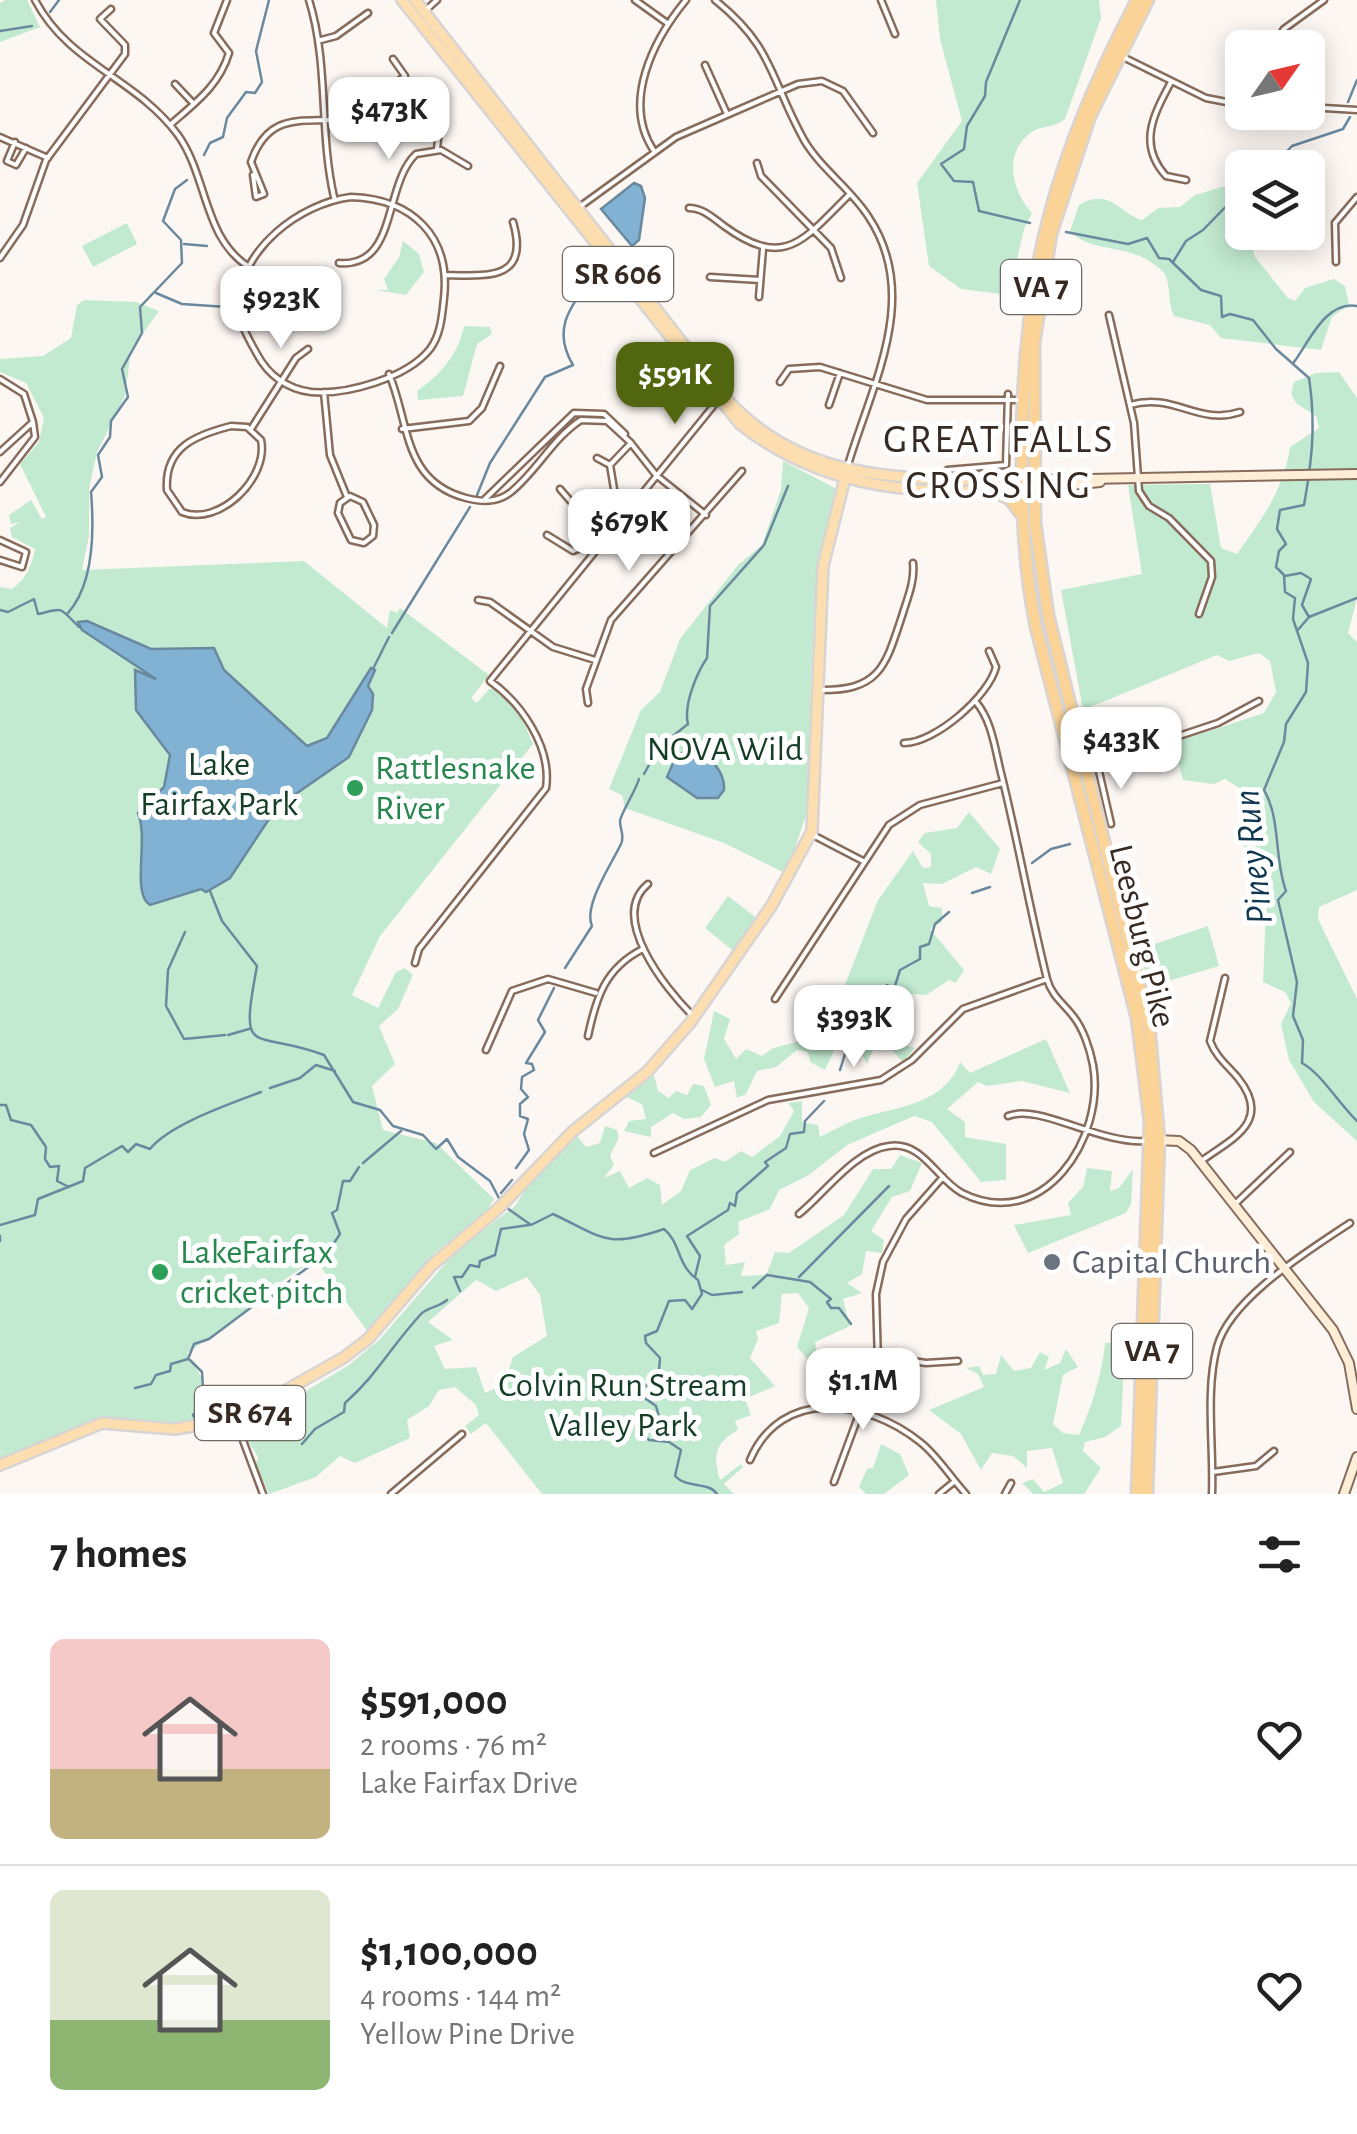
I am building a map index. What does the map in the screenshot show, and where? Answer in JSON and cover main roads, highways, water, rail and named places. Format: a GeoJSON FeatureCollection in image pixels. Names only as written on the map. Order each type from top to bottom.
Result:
{"type":"FeatureCollection","features":[{"type":"Feature","properties":{"kind":"highway","name":"Leesburg Pike"},"geometry":{"type":"LineString","coordinates":[[1137,0],[1086,100],[1054,189],[1028,312],[1022,400],[1022,518],[1036,626],[1137,1018],[1154,1140],[1137,1494]]}},
{"type":"Feature","properties":{"kind":"highway","name":"Leesburg Pike"},"geometry":{"type":"LineString","coordinates":[[1147,1494],[1154,1140],[1149,1026],[1044,599],[1036,484],[1034,343],[1046,258],[1080,142],[1148,0]]}},
{"type":"Feature","properties":{"kind":"highway"},"geometry":{"type":"LineString","coordinates":[[991,490],[1010,499],[1022,518]]}},
{"type":"Feature","properties":{"kind":"main road","name":"SR 606"},"geometry":{"type":"LineString","coordinates":[[402,0],[422,14]]}},
{"type":"Feature","properties":{"kind":"main road","name":"SR 606"},"geometry":{"type":"LineString","coordinates":[[415,0],[574,212],[721,398],[768,434],[846,474],[911,492],[991,490],[1022,484]]}},
{"type":"Feature","properties":{"kind":"main road","name":"SR 606"},"geometry":{"type":"LineString","coordinates":[[846,474],[1036,484]]}},
{"type":"Feature","properties":{"kind":"main road","name":"SR 674"},"geometry":{"type":"LineString","coordinates":[[0,1465],[102,1422],[175,1429],[235,1419],[360,1346],[450,1249],[504,1205],[572,1132],[647,1072],[695,1017],[772,905],[811,834],[823,566],[846,474]]}},
{"type":"Feature","properties":{"kind":"main road"},"geometry":{"type":"LineString","coordinates":[[1036,484],[1357,474]]}},
{"type":"Feature","properties":{"kind":"main road"},"geometry":{"type":"LineString","coordinates":[[1154,1140],[1182,1142],[1286,1270],[1340,1342],[1350,1363],[1357,1409]]}},
{"type":"Feature","properties":{"kind":"main road"},"geometry":{"type":"LineString","coordinates":[[1344,1494],[1354,1475],[1357,1457]]}},
{"type":"Feature","properties":{"kind":"water"},"geometry":{"type":"Polygon","coordinates":[[[634,183],[641,186],[645,198],[639,240],[632,246],[601,209],[634,183]]]}},
{"type":"Feature","properties":{"kind":"water"},"geometry":{"type":"Polygon","coordinates":[[[87,621],[151,649],[214,648],[224,670],[307,746],[327,738],[371,668],[375,670],[368,686],[373,694],[372,710],[349,757],[277,807],[230,878],[206,892],[201,889],[150,905],[142,889],[138,813],[164,787],[170,755],[136,710],[135,670],[156,679],[82,630],[78,622],[87,621]]]}},
{"type":"Feature","properties":{"kind":"water"},"geometry":{"type":"Polygon","coordinates":[[[695,750],[719,771],[724,790],[718,798],[697,798],[667,777],[677,754],[695,750]]]}},
{"type":"Feature","properties":{"kind":"waterway"},"geometry":{"type":"LineString","coordinates":[[50,12],[59,0]]}},
{"type":"Feature","properties":{"kind":"waterway"},"geometry":{"type":"LineString","coordinates":[[204,155],[210,143],[223,137],[227,118],[246,92],[255,93],[262,82],[256,51],[269,0]]}},
{"type":"Feature","properties":{"kind":"waterway","name":"Piney Run"},"geometry":{"type":"LineString","coordinates":[[1020,0],[986,82],[985,96],[967,126],[964,149],[941,164],[954,181],[973,182],[979,211],[1030,223]]}},
{"type":"Feature","properties":{"kind":"waterway"},"geometry":{"type":"LineString","coordinates":[[0,31],[32,26]]}},
{"type":"Feature","properties":{"kind":"waterway"},"geometry":{"type":"LineString","coordinates":[[1348,102],[1357,80]]}},
{"type":"Feature","properties":{"kind":"waterway"},"geometry":{"type":"LineString","coordinates":[[1288,150],[1343,129],[1350,117]]}},
{"type":"Feature","properties":{"kind":"waterway"},"geometry":{"type":"LineString","coordinates":[[68,613],[77,601],[87,571],[92,538],[91,492],[102,477],[98,455],[110,437],[111,421],[128,397],[122,369],[142,333],[140,307],[182,263],[181,240],[163,221],[175,189],[187,180]]}},
{"type":"Feature","properties":{"kind":"waterway"},"geometry":{"type":"LineString","coordinates":[[1173,262],[1186,241],[1225,207]]}},
{"type":"Feature","properties":{"kind":"waterway","name":"Piney Run"},"geometry":{"type":"LineString","coordinates":[[1066,232],[1128,244],[1147,238],[1159,258],[1169,259],[1201,290],[1221,296],[1222,317],[1230,314],[1253,320],[1276,349],[1309,378],[1312,442],[1304,505],[1280,510],[1277,529],[1286,544],[1279,551],[1276,567],[1284,575],[1285,592],[1295,598],[1293,619],[1308,663],[1306,692],[1286,724],[1284,742],[1264,790],[1273,814],[1286,891],[1278,900],[1297,982],[1293,1016],[1303,1040],[1302,1063],[1357,1121]]}},
{"type":"Feature","properties":{"kind":"waterway"},"geometry":{"type":"LineString","coordinates":[[184,244],[207,246]]}},
{"type":"Feature","properties":{"kind":"waterway"},"geometry":{"type":"LineString","coordinates":[[477,495],[490,463],[545,377],[573,365],[564,342],[565,322],[587,285],[585,275],[601,263]]}},
{"type":"Feature","properties":{"kind":"waterway"},"geometry":{"type":"LineString","coordinates":[[156,293],[182,304],[227,307]]}},
{"type":"Feature","properties":{"kind":"waterway"},"geometry":{"type":"LineString","coordinates":[[1294,362],[1327,316],[1336,309],[1357,306]]}},
{"type":"Feature","properties":{"kind":"waterway"},"geometry":{"type":"LineString","coordinates":[[644,774],[659,747],[688,724],[689,698],[707,658],[710,606],[764,545],[788,486]]}},
{"type":"Feature","properties":{"kind":"waterway"},"geometry":{"type":"LineString","coordinates":[[392,633],[470,507]]}},
{"type":"Feature","properties":{"kind":"waterway"},"geometry":{"type":"LineString","coordinates":[[1285,576],[1301,573],[1311,579],[1302,605],[1309,617],[1297,631]]}},
{"type":"Feature","properties":{"kind":"waterway"},"geometry":{"type":"LineString","coordinates":[[1309,617],[1357,598]]}},
{"type":"Feature","properties":{"kind":"waterway"},"geometry":{"type":"LineString","coordinates":[[0,610],[8,612],[34,599],[38,614],[61,610],[79,627]]}},
{"type":"Feature","properties":{"kind":"waterway"},"geometry":{"type":"LineString","coordinates":[[373,669],[389,637]]}},
{"type":"Feature","properties":{"kind":"waterway"},"geometry":{"type":"LineString","coordinates":[[565,968],[592,926],[591,908],[621,844],[621,817],[639,779]]}},
{"type":"Feature","properties":{"kind":"waterway"},"geometry":{"type":"LineString","coordinates":[[1032,863],[1051,849],[1070,844]]}},
{"type":"Feature","properties":{"kind":"waterway"},"geometry":{"type":"LineString","coordinates":[[972,893],[990,887]]}},
{"type":"Feature","properties":{"kind":"waterway"},"geometry":{"type":"LineString","coordinates":[[210,891],[222,921],[257,966],[250,1017],[251,1029],[257,1036],[324,1055],[353,1102],[380,1110],[393,1126],[423,1135],[436,1149],[447,1139],[458,1157],[490,1181],[501,1202]]}},
{"type":"Feature","properties":{"kind":"waterway"},"geometry":{"type":"LineString","coordinates":[[850,1032],[853,1012],[864,998],[873,998],[876,992],[884,997],[887,985],[894,989],[900,970],[920,959],[920,947],[929,944],[935,924],[949,912]]}},
{"type":"Feature","properties":{"kind":"waterway"},"geometry":{"type":"LineString","coordinates":[[185,932],[168,970],[166,1006],[184,1039],[225,1035]]}},
{"type":"Feature","properties":{"kind":"waterway"},"geometry":{"type":"LineString","coordinates":[[516,1168],[529,1150],[524,1134],[528,1119],[520,1116],[520,1104],[528,1097],[521,1089],[522,1077],[534,1070],[532,1064],[526,1063],[545,1032],[538,1020],[554,988]]}},
{"type":"Feature","properties":{"kind":"waterway"},"geometry":{"type":"LineString","coordinates":[[228,1035],[249,1029]]}},
{"type":"Feature","properties":{"kind":"waterway"},"geometry":{"type":"LineString","coordinates":[[840,1070],[848,1044]]}},
{"type":"Feature","properties":{"kind":"waterway"},"geometry":{"type":"LineString","coordinates":[[270,1088],[300,1078],[316,1065],[335,1071]]}},
{"type":"Feature","properties":{"kind":"waterway"},"geometry":{"type":"LineString","coordinates":[[0,1225],[35,1215],[38,1199],[83,1181],[85,1168],[122,1146],[128,1152],[136,1144],[150,1149],[186,1123],[261,1092]]}},
{"type":"Feature","properties":{"kind":"waterway"},"geometry":{"type":"LineString","coordinates":[[695,1277],[700,1256],[687,1236],[728,1210],[730,1203],[735,1206],[737,1193],[768,1166],[765,1162],[786,1148],[790,1134],[804,1132],[805,1121],[824,1101]]}},
{"type":"Feature","properties":{"kind":"waterway"},"geometry":{"type":"LineString","coordinates":[[0,1105],[6,1105],[11,1120],[31,1125],[46,1147],[45,1159],[50,1167],[59,1166],[57,1181],[69,1187]]}},
{"type":"Feature","properties":{"kind":"waterway"},"geometry":{"type":"LineString","coordinates":[[363,1163],[401,1131]]}},
{"type":"Feature","properties":{"kind":"waterway"},"geometry":{"type":"LineString","coordinates":[[135,1388],[151,1384],[156,1375],[170,1371],[171,1364],[188,1359],[194,1344],[209,1339],[257,1303],[265,1305],[323,1255],[340,1234],[332,1213],[337,1210],[343,1181],[350,1181],[359,1167]]}},
{"type":"Feature","properties":{"kind":"waterway"},"geometry":{"type":"LineString","coordinates":[[501,1193],[512,1180]]}},
{"type":"Feature","properties":{"kind":"waterway"},"geometry":{"type":"LineString","coordinates":[[799,1277],[889,1186]]}},
{"type":"Feature","properties":{"kind":"waterway"},"geometry":{"type":"LineString","coordinates":[[507,1208],[531,1225],[553,1214],[606,1238],[629,1238],[664,1229],[674,1241],[686,1268],[698,1280],[702,1294],[692,1309],[685,1300],[669,1301],[657,1331],[645,1336],[646,1343],[660,1358],[659,1370],[639,1394],[656,1406],[659,1417],[643,1433],[649,1440],[669,1442],[681,1450],[675,1476],[717,1494]]}},
{"type":"Feature","properties":{"kind":"waterway"},"geometry":{"type":"LineString","coordinates":[[460,1291],[454,1277],[462,1277],[470,1265],[479,1267],[480,1261],[495,1255],[501,1229],[529,1225]]}},
{"type":"Feature","properties":{"kind":"waterway"},"geometry":{"type":"LineString","coordinates":[[0,1236],[0,1241]]}},
{"type":"Feature","properties":{"kind":"waterway"},"geometry":{"type":"LineString","coordinates":[[753,1288],[767,1275],[810,1282],[831,1299],[827,1302],[831,1308],[839,1308],[851,1324]]}},
{"type":"Feature","properties":{"kind":"waterway"},"geometry":{"type":"LineString","coordinates":[[702,1290],[712,1295],[742,1292]]}},
{"type":"Feature","properties":{"kind":"waterway"},"geometry":{"type":"LineString","coordinates":[[302,1444],[315,1429],[344,1412],[345,1403],[422,1313],[447,1300]]}},
{"type":"Feature","properties":{"kind":"waterway"},"geometry":{"type":"LineString","coordinates":[[190,1360],[202,1372],[204,1404],[193,1415],[196,1421]]}},
{"type":"Feature","properties":{"kind":"place","name":"Rattlesnake River"},"geometry":{"type":"Point","coordinates":[355,788]}},
{"type":"Feature","properties":{"kind":"place","name":"Capital Church"},"geometry":{"type":"Point","coordinates":[1052,1262]}},
{"type":"Feature","properties":{"kind":"place","name":"LakeFairfax cricket pitch"},"geometry":{"type":"Point","coordinates":[160,1272]}},
{"type":"Feature","properties":{"kind":"district","name":"GREAT FALLS CROSSING"},"geometry":{"type":"Point","coordinates":[999,463]}},
{"type":"Feature","properties":{"kind":"park label","name":"NOVA Wild"},"geometry":{"type":"Point","coordinates":[725,749]}},
{"type":"Feature","properties":{"kind":"park label","name":"Lake Fairfax Park"},"geometry":{"type":"Point","coordinates":[219,784]}},
{"type":"Feature","properties":{"kind":"park label","name":"Colvin Run Stream Valley Park"},"geometry":{"type":"Point","coordinates":[623,1405]}}]}
